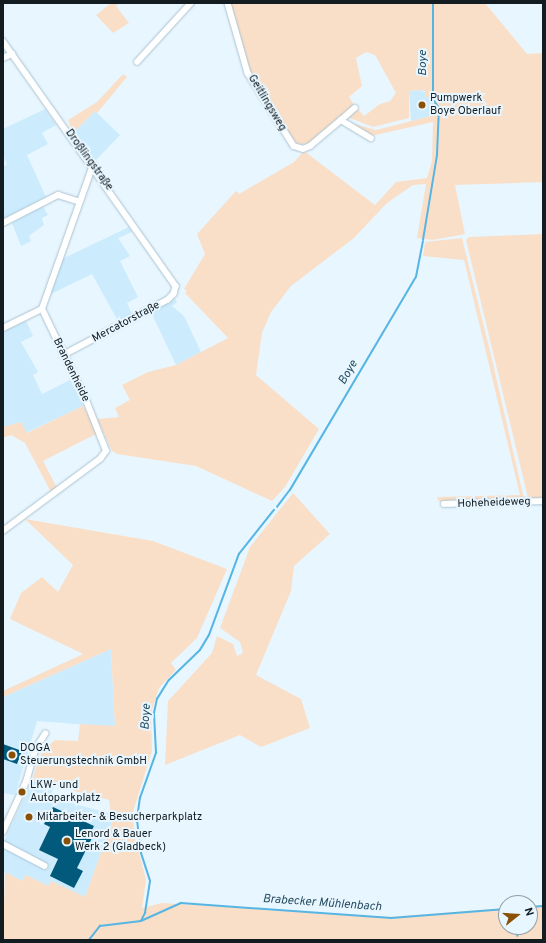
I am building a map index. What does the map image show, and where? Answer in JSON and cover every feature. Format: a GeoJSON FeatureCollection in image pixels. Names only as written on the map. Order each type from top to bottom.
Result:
{"type":"FeatureCollection","features":[{"type":"Feature","properties":{"kind":"street"},"geometry":{"type":"LineString","coordinates":[[137,62],[191,3]]}},
{"type":"Feature","properties":{"kind":"street","name":"Geitlingsweg"},"geometry":{"type":"LineString","coordinates":[[228,3],[248,73],[294,146],[302,149],[310,146],[354,108]]}},
{"type":"Feature","properties":{"kind":"street","name":"Droßlingstraße"},"geometry":{"type":"LineString","coordinates":[[3,41],[174,280]]}},
{"type":"Feature","properties":{"kind":"street"},"geometry":{"type":"LineString","coordinates":[[3,58],[12,54]]}},
{"type":"Feature","properties":{"kind":"street"},"geometry":{"type":"LineString","coordinates":[[341,120],[371,138]]}},
{"type":"Feature","properties":{"kind":"street"},"geometry":{"type":"LineString","coordinates":[[3,328],[42,309],[78,201],[93,166]]}},
{"type":"Feature","properties":{"kind":"street"},"geometry":{"type":"LineString","coordinates":[[3,223],[58,195],[78,201]]}},
{"type":"Feature","properties":{"kind":"street","name":"Mercatorstraße"},"geometry":{"type":"LineString","coordinates":[[64,355],[168,300],[175,292],[174,280]]}},
{"type":"Feature","properties":{"kind":"street","name":"Brandenheide"},"geometry":{"type":"LineString","coordinates":[[3,531],[100,459],[106,451],[42,309]]}},
{"type":"Feature","properties":{"kind":"street","name":"Hoheheideweg"},"geometry":{"type":"LineString","coordinates":[[444,504],[543,501]]}},
{"type":"Feature","properties":{"kind":"street"},"geometry":{"type":"LineString","coordinates":[[3,832],[26,782],[36,748],[45,734]]}},
{"type":"Feature","properties":{"kind":"street"},"geometry":{"type":"LineString","coordinates":[[3,844],[45,866]]}},
{"type":"Feature","properties":{"kind":"shaded area"},"geometry":{"type":"Polygon","coordinates":[[[111,3],[120,3],[116,6],[129,23],[113,33],[96,15],[111,3]]]}},
{"type":"Feature","properties":{"kind":"shaded area"},"geometry":{"type":"Polygon","coordinates":[[[230,3],[485,3],[527,54],[543,53],[543,182],[455,185],[465,234],[433,240],[417,238],[426,184],[413,185],[387,203],[354,238],[291,286],[271,312],[262,333],[256,375],[319,429],[285,487],[272,501],[196,466],[117,454],[112,451],[97,419],[119,417],[115,408],[130,400],[122,385],[148,372],[176,365],[228,338],[185,293],[187,291],[184,289],[205,254],[197,234],[236,191],[239,194],[294,162],[304,151],[375,205],[396,182],[427,178],[432,161],[433,122],[371,136],[348,122],[376,130],[435,115],[432,97],[425,97],[425,91],[421,90],[409,91],[409,118],[373,127],[347,117],[357,108],[364,116],[380,104],[390,101],[396,93],[375,55],[366,52],[356,58],[362,86],[349,97],[355,106],[310,143],[297,145],[249,71],[230,3]]]}},
{"type":"Feature","properties":{"kind":"shaded area"},"geometry":{"type":"Polygon","coordinates":[[[123,74],[127,77],[97,113],[95,111],[73,133],[68,120],[97,102],[123,74]]]}},
{"type":"Feature","properties":{"kind":"shaded area"},"geometry":{"type":"Polygon","coordinates":[[[421,90],[432,97],[435,115],[411,121],[409,91],[421,90]]]}},
{"type":"Feature","properties":{"kind":"shaded area"},"geometry":{"type":"Polygon","coordinates":[[[45,109],[56,125],[42,133],[48,144],[27,155],[46,197],[3,219],[3,167],[7,164],[3,156],[3,129],[45,109]]]}},
{"type":"Feature","properties":{"kind":"shaded area"},"geometry":{"type":"Polygon","coordinates":[[[95,111],[120,135],[95,161],[73,133],[95,111]]]}},
{"type":"Feature","properties":{"kind":"shaded area"},"geometry":{"type":"Polygon","coordinates":[[[43,206],[48,215],[42,218],[44,225],[29,236],[31,241],[21,246],[12,223],[43,206]]]}},
{"type":"Feature","properties":{"kind":"shaded area"},"geometry":{"type":"Polygon","coordinates":[[[129,227],[132,232],[118,238],[130,256],[120,261],[138,297],[127,303],[132,314],[118,321],[92,274],[49,295],[62,259],[129,227]]]}},
{"type":"Feature","properties":{"kind":"shaded area"},"geometry":{"type":"Polygon","coordinates":[[[543,234],[543,498],[528,498],[466,240],[469,237],[543,234]]]}},
{"type":"Feature","properties":{"kind":"shaded area"},"geometry":{"type":"Polygon","coordinates":[[[462,238],[492,359],[524,499],[442,503],[437,497],[520,495],[464,260],[423,256],[425,242],[462,238]]]}},
{"type":"Feature","properties":{"kind":"shaded area"},"geometry":{"type":"Polygon","coordinates":[[[175,299],[177,302],[172,306],[184,316],[201,352],[176,365],[151,312],[175,299]]]}},
{"type":"Feature","properties":{"kind":"shaded area"},"geometry":{"type":"Polygon","coordinates":[[[26,321],[33,336],[21,342],[38,372],[33,375],[42,394],[70,380],[83,406],[26,433],[21,422],[3,427],[3,332],[26,321]]]}},
{"type":"Feature","properties":{"kind":"shaded area"},"geometry":{"type":"Polygon","coordinates":[[[83,406],[98,433],[43,461],[57,488],[51,492],[25,443],[11,435],[3,438],[3,427],[21,422],[27,433],[83,406]]]}},
{"type":"Feature","properties":{"kind":"shaded area"},"geometry":{"type":"Polygon","coordinates":[[[293,493],[330,534],[294,566],[291,591],[256,675],[301,699],[310,728],[261,747],[240,735],[165,765],[168,701],[212,653],[217,636],[233,644],[237,656],[243,653],[240,642],[220,628],[250,547],[293,493]]]}},
{"type":"Feature","properties":{"kind":"shaded area"},"geometry":{"type":"Polygon","coordinates":[[[25,519],[153,541],[227,569],[197,638],[171,663],[176,670],[159,688],[151,713],[152,751],[133,812],[134,833],[146,880],[142,908],[162,903],[389,917],[498,909],[498,935],[538,935],[538,905],[543,905],[543,940],[3,940],[5,872],[22,881],[26,875],[48,886],[51,881],[85,897],[112,822],[109,800],[32,780],[42,751],[55,740],[78,741],[80,724],[115,726],[111,649],[3,697],[3,691],[83,654],[10,619],[21,593],[42,577],[58,592],[73,565],[25,519]]]}},
{"type":"Feature","properties":{"kind":"shaded area"},"geometry":{"type":"Polygon","coordinates":[[[111,649],[115,727],[37,721],[15,795],[3,793],[3,697],[111,649]]]}},
{"type":"Feature","properties":{"kind":"shaded area"},"geometry":{"type":"Polygon","coordinates":[[[32,780],[54,786],[50,797],[111,814],[112,822],[85,898],[51,882],[48,886],[26,875],[22,881],[5,872],[3,875],[3,843],[32,780]]]}},
{"type":"Feature","properties":{"kind":"building","name":"DOGA Steuerungstechnik GmbH"},"geometry":{"type":"Polygon","coordinates":[[[3,744],[22,751],[17,764],[3,759],[3,744]]]}},
{"type":"Feature","properties":{"kind":"building","name":"Lenord & Bauer Werk 2 (Gladbeck)"},"geometry":{"type":"Polygon","coordinates":[[[53,807],[94,826],[92,830],[95,832],[77,868],[83,871],[74,888],[50,876],[58,859],[39,850],[50,827],[44,824],[53,807]]]}},
{"type":"Feature","properties":{"kind":"waterway","name":"Boye"},"geometry":{"type":"LineString","coordinates":[[423,240],[437,155],[439,108],[433,100],[433,3]]}},
{"type":"Feature","properties":{"kind":"waterway","name":"Boye"},"geometry":{"type":"LineString","coordinates":[[277,507],[290,490],[416,277],[423,242]]}},
{"type":"Feature","properties":{"kind":"waterway","name":"Boye"},"geometry":{"type":"LineString","coordinates":[[89,940],[100,926],[141,921],[145,913],[150,881],[141,853],[137,819],[140,798],[156,753],[154,713],[157,699],[169,680],[200,650],[209,635],[239,554],[274,510]]}},
{"type":"Feature","properties":{"kind":"waterway","name":"Brabecker Mühlenbach"},"geometry":{"type":"LineString","coordinates":[[141,921],[181,903],[391,918],[498,910]]}},
{"type":"Feature","properties":{"kind":"waterway","name":"Brabecker Mühlenbach"},"geometry":{"type":"LineString","coordinates":[[538,906],[543,906]]}},
{"type":"Feature","properties":{"kind":"place","name":"Pumpwerk Boye Oberlauf"},"geometry":{"type":"Point","coordinates":[422,105]}},
{"type":"Feature","properties":{"kind":"place","name":"DOGA Steuerungstechnik GmbH"},"geometry":{"type":"Point","coordinates":[12,755]}},
{"type":"Feature","properties":{"kind":"place","name":"LKW- und Autoparkplatz"},"geometry":{"type":"Point","coordinates":[22,792]}},
{"type":"Feature","properties":{"kind":"place","name":"Mitarbeiter- & Besucherparkplatz"},"geometry":{"type":"Point","coordinates":[29,817]}},
{"type":"Feature","properties":{"kind":"place","name":"Lenord & Bauer Werk 2 (Gladbeck)"},"geometry":{"type":"Point","coordinates":[67,841]}}]}
